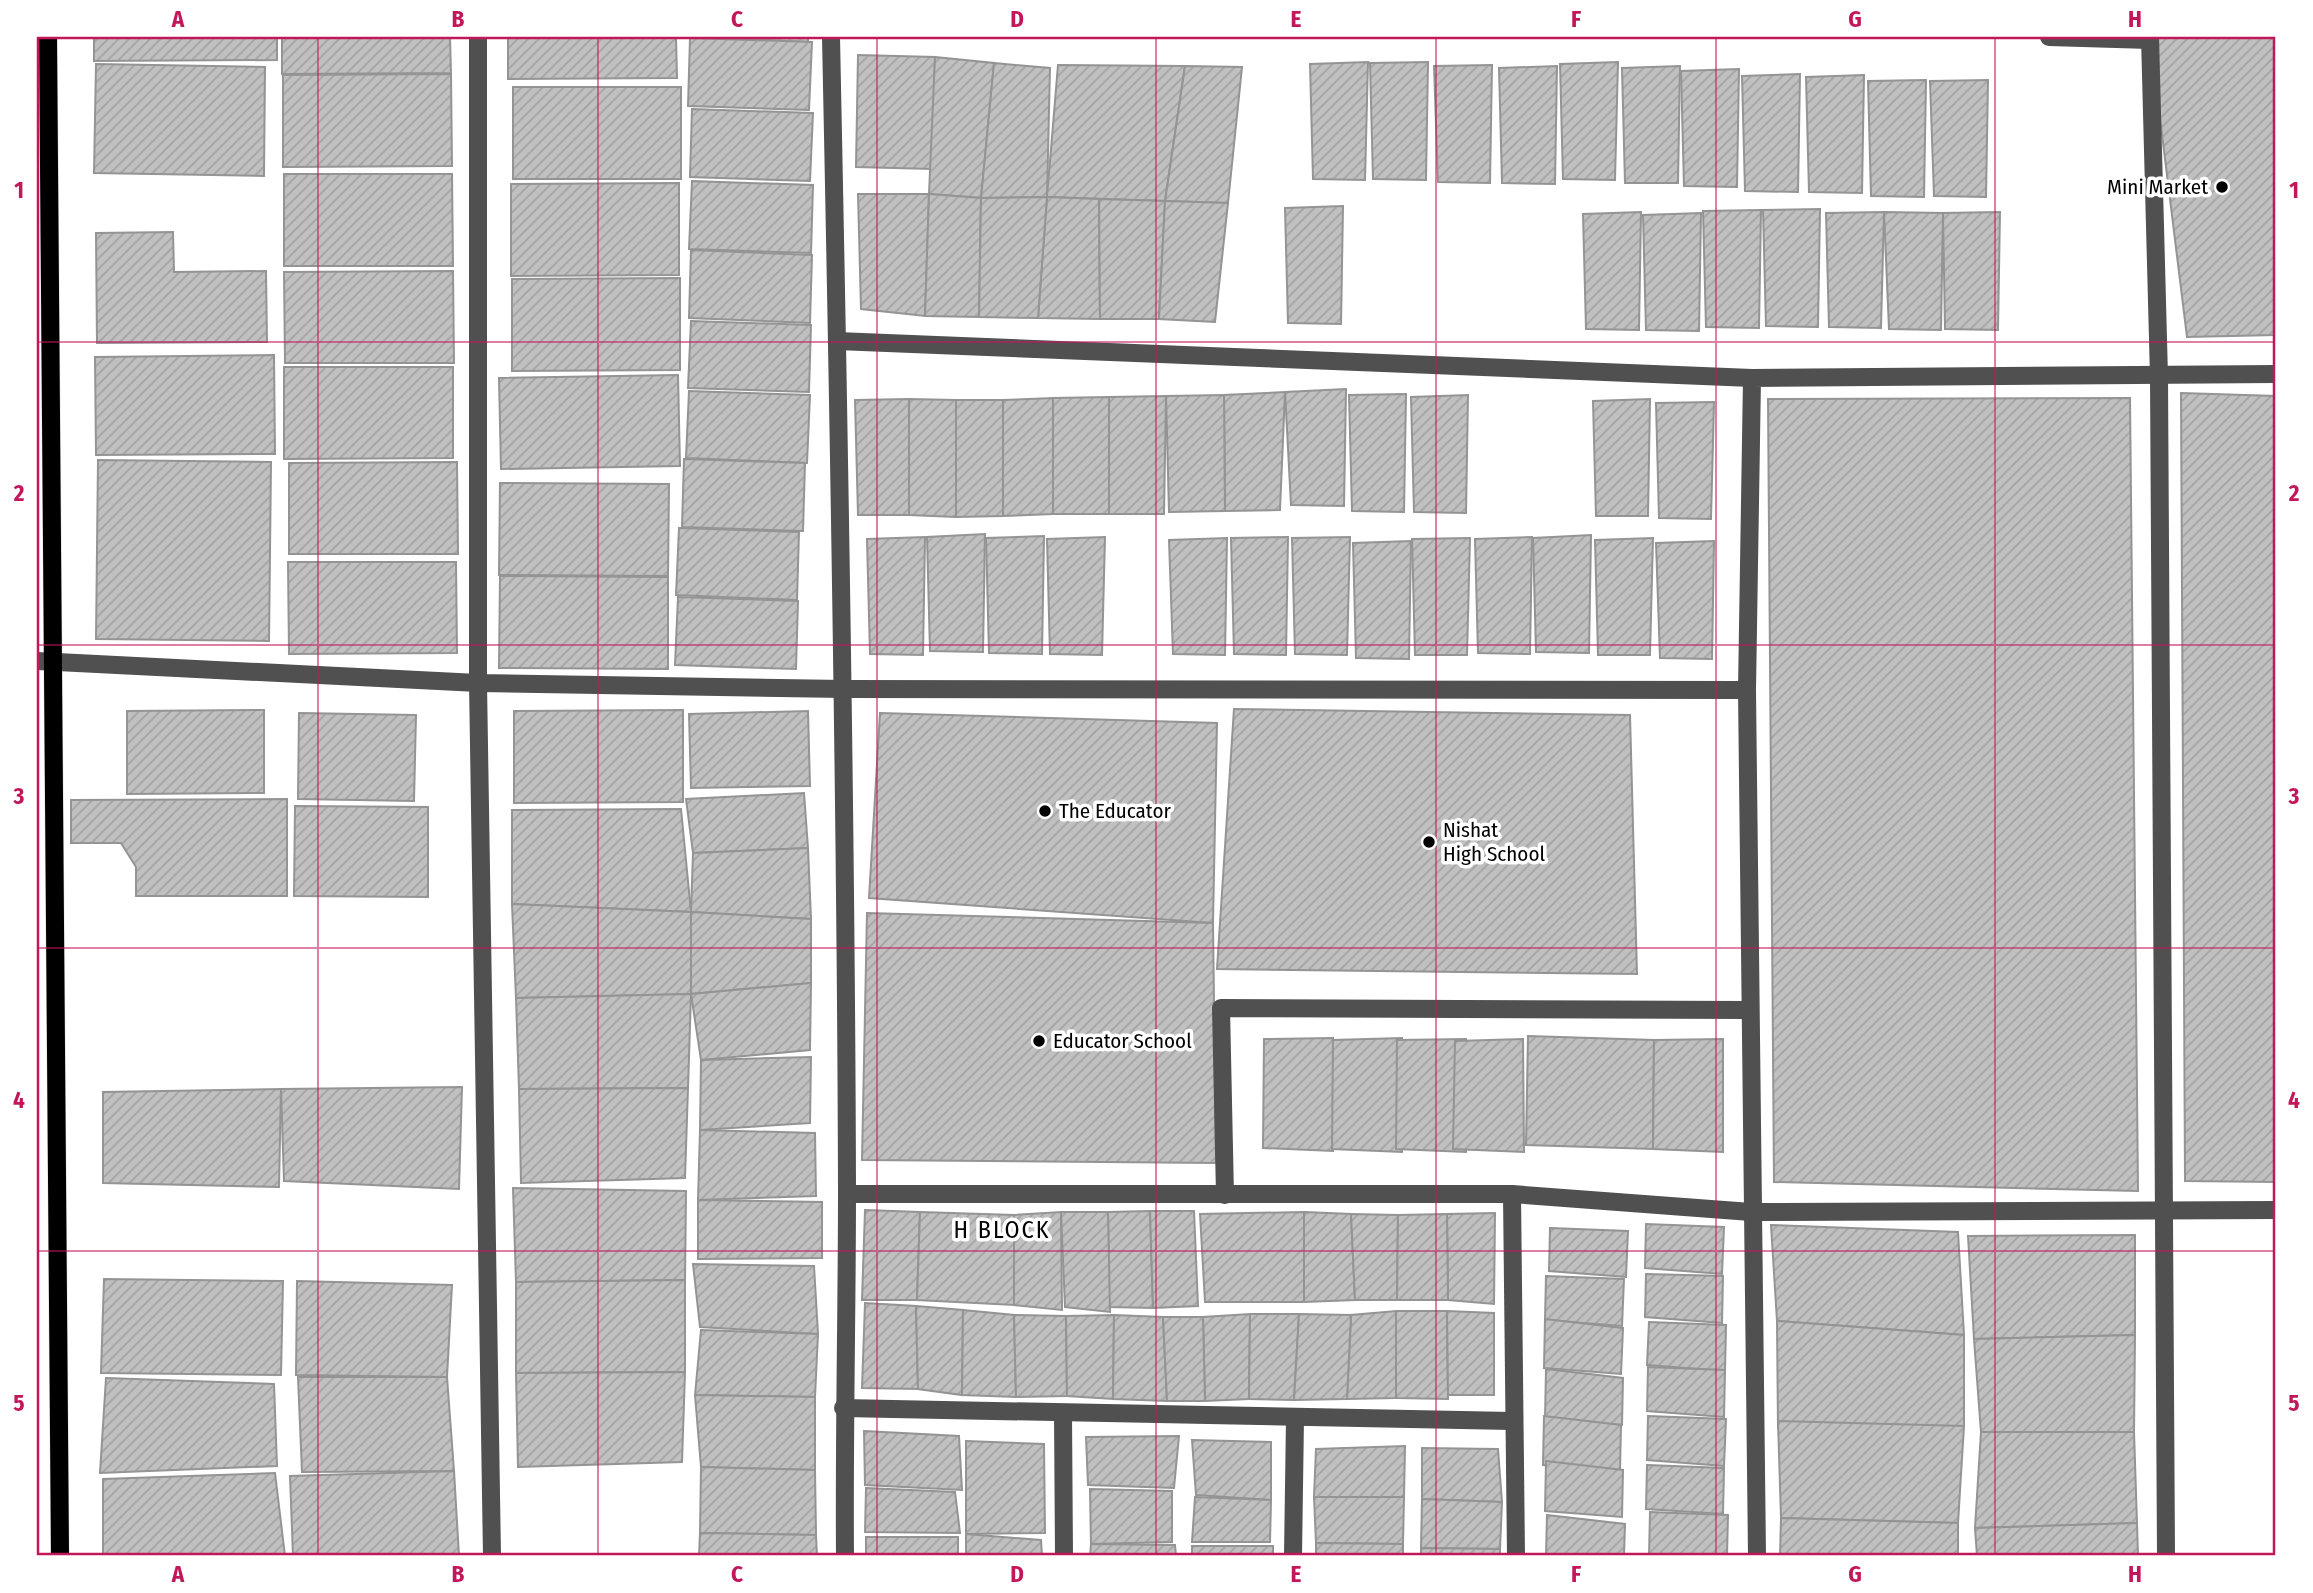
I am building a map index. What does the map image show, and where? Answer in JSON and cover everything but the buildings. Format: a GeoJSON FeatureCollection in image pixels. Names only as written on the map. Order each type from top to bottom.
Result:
{"type":"FeatureCollection","features":[{"type":"Feature","properties":{"kind":"main road"},"geometry":{"type":"LineString","coordinates":[[48,37],[45,662],[60,1556]]}},
{"type":"Feature","properties":{"kind":"street"},"geometry":{"type":"LineString","coordinates":[[478,37],[478,683],[492,1556]]}},
{"type":"Feature","properties":{"kind":"street"},"geometry":{"type":"LineString","coordinates":[[831,37],[844,689],[847,1194],[843,1408],[845,1556]]}},
{"type":"Feature","properties":{"kind":"street"},"geometry":{"type":"LineString","coordinates":[[2049,37],[2150,38],[2159,377],[2166,1556]]}},
{"type":"Feature","properties":{"kind":"street"},"geometry":{"type":"LineString","coordinates":[[837,341],[1752,378],[2159,377],[2276,374]]}},
{"type":"Feature","properties":{"kind":"street"},"geometry":{"type":"LineString","coordinates":[[1752,378],[1747,690],[1757,1556]]}},
{"type":"Feature","properties":{"kind":"street"},"geometry":{"type":"LineString","coordinates":[[45,662],[478,683],[844,689],[1747,690]]}},
{"type":"Feature","properties":{"kind":"street"},"geometry":{"type":"LineString","coordinates":[[1225,1195],[1221,1008],[1749,1010]]}},
{"type":"Feature","properties":{"kind":"street"},"geometry":{"type":"LineString","coordinates":[[847,1194],[1512,1194],[1751,1212],[2276,1210]]}},
{"type":"Feature","properties":{"kind":"street"},"geometry":{"type":"LineString","coordinates":[[1512,1194],[1512,1421],[1516,1556]]}},
{"type":"Feature","properties":{"kind":"street"},"geometry":{"type":"LineString","coordinates":[[843,1408],[1512,1421]]}},
{"type":"Feature","properties":{"kind":"street"},"geometry":{"type":"LineString","coordinates":[[1063,1413],[1064,1556]]}},
{"type":"Feature","properties":{"kind":"street"},"geometry":{"type":"LineString","coordinates":[[1293,1556],[1295,1418]]}},
{"type":"Feature","properties":{"kind":"place","name":"Mini Market"},"geometry":{"type":"Point","coordinates":[2222,187]}},
{"type":"Feature","properties":{"kind":"place","name":"The Educator"},"geometry":{"type":"Point","coordinates":[1045,811]}},
{"type":"Feature","properties":{"kind":"place","name":"Nishat High School"},"geometry":{"type":"Point","coordinates":[1429,842]}},
{"type":"Feature","properties":{"kind":"place","name":"Educator School"},"geometry":{"type":"Point","coordinates":[1039,1041]}},
{"type":"Feature","properties":{"kind":"district","name":"H BLOCK"},"geometry":{"type":"Point","coordinates":[1002,1230]}}]}
